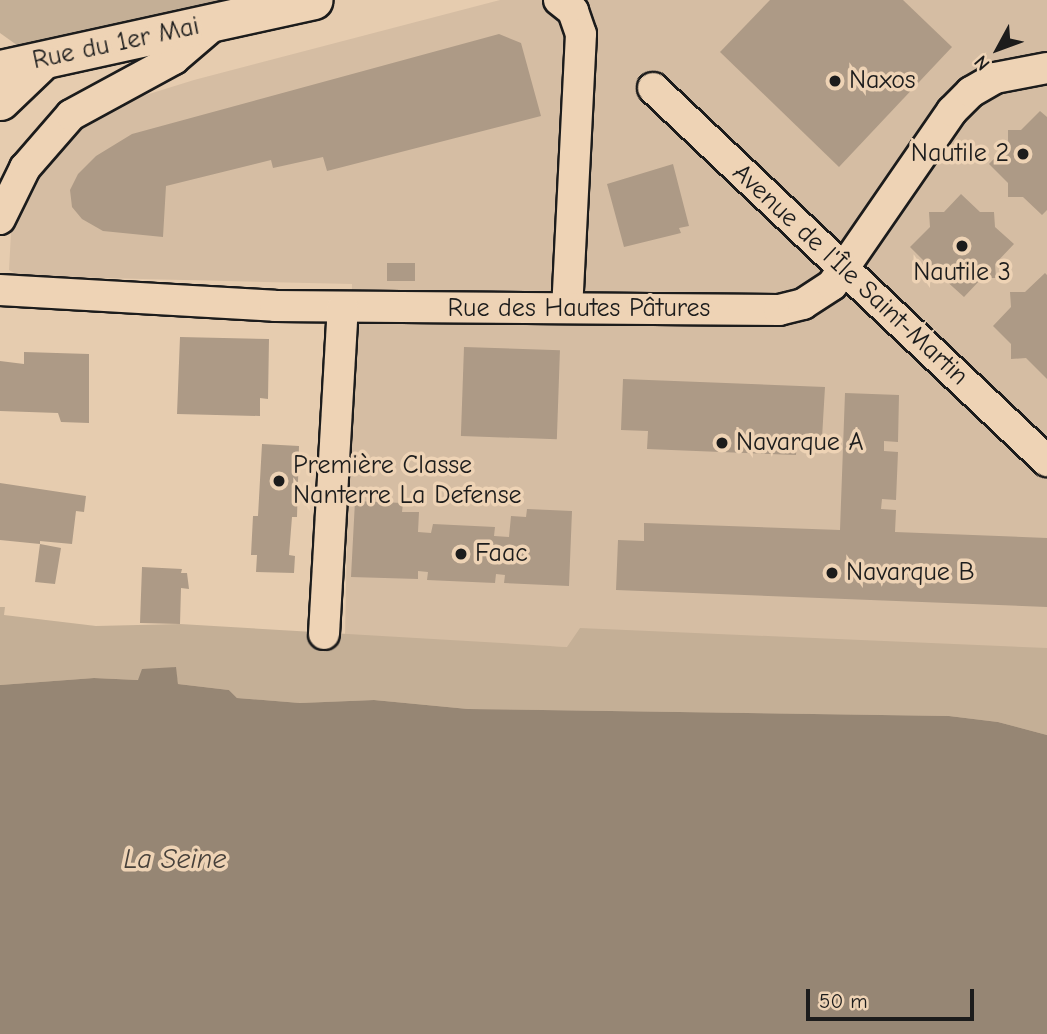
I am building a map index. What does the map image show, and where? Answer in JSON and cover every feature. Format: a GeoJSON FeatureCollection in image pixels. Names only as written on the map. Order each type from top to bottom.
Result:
{"type":"FeatureCollection","features":[{"type":"Feature","properties":{"kind":"main road","name":"Rue du 1er Mai"},"geometry":{"type":"LineString","coordinates":[[0,69],[314,0]]}},
{"type":"Feature","properties":{"kind":"main road"},"geometry":{"type":"LineString","coordinates":[[0,101],[42,61]]}},
{"type":"Feature","properties":{"kind":"street"},"geometry":{"type":"LineString","coordinates":[[559,0],[573,11],[581,34],[567,308]]}},
{"type":"Feature","properties":{"kind":"street"},"geometry":{"type":"LineString","coordinates":[[0,219],[25,168],[71,115],[174,59],[217,22]]}},
{"type":"Feature","properties":{"kind":"street","name":"Rue des Hautes Pâtures"},"geometry":{"type":"LineString","coordinates":[[0,290],[343,308],[779,310],[817,297],[844,270],[952,111],[995,78],[1047,68]]}},
{"type":"Feature","properties":{"kind":"street","name":"Avenue de l'Île Saint-Martin"},"geometry":{"type":"LineString","coordinates":[[653,88],[1047,461]]}},
{"type":"Feature","properties":{"kind":"street"},"geometry":{"type":"LineString","coordinates":[[324,634],[343,308]]}},
{"type":"Feature","properties":{"kind":"shaded area"},"geometry":{"type":"Polygon","coordinates":[[[0,0],[234,0],[21,48],[0,33],[0,0]]]}},
{"type":"Feature","properties":{"kind":"shaded area"},"geometry":{"type":"Polygon","coordinates":[[[500,0],[1047,0],[1047,648],[568,647],[345,637],[352,284],[20,276],[9,270],[11,233],[34,182],[77,132],[120,103],[194,80],[500,0]]]}},
{"type":"Feature","properties":{"kind":"shaded area"},"geometry":{"type":"Polygon","coordinates":[[[0,607],[5,607],[4,615],[96,626],[180,624],[567,647],[580,628],[1047,648],[1047,735],[998,722],[949,716],[468,709],[374,700],[300,703],[237,698],[229,690],[178,684],[175,667],[139,680],[94,678],[0,685],[0,607]]]}},
{"type":"Feature","properties":{"kind":"water","name":"La Seine"},"geometry":{"type":"Polygon","coordinates":[[[176,667],[178,684],[229,690],[237,698],[300,703],[374,700],[468,709],[949,716],[998,722],[1047,735],[1047,1034],[0,1034],[0,685],[94,678],[138,680],[142,669],[176,667]]]}},
{"type":"Feature","properties":{"kind":"building","name":"Naxos"},"geometry":{"type":"Polygon","coordinates":[[[770,0],[903,0],[952,47],[839,167],[720,52],[770,0]]]}},
{"type":"Feature","properties":{"kind":"building"},"geometry":{"type":"Polygon","coordinates":[[[499,34],[521,43],[541,116],[327,171],[323,157],[273,168],[271,160],[166,186],[163,237],[103,231],[82,219],[72,207],[70,190],[78,174],[96,156],[132,134],[499,34]]]}},
{"type":"Feature","properties":{"kind":"building","name":"Nautile 2"},"geometry":{"type":"Polygon","coordinates":[[[1040,111],[1047,117],[1047,210],[1042,215],[1023,197],[1008,197],[1008,183],[989,164],[1008,144],[1008,130],[1021,130],[1040,111]]]}},
{"type":"Feature","properties":{"kind":"building"},"geometry":{"type":"Polygon","coordinates":[[[673,164],[689,226],[679,228],[681,233],[624,247],[607,184],[673,164]]]}},
{"type":"Feature","properties":{"kind":"building","name":"Nautile 3"},"geometry":{"type":"Polygon","coordinates":[[[961,194],[980,212],[994,212],[995,227],[1014,244],[995,264],[996,278],[982,278],[964,297],[943,278],[929,278],[929,266],[910,247],[930,227],[929,212],[944,212],[961,194]]]}},
{"type":"Feature","properties":{"kind":"building"},"geometry":{"type":"Polygon","coordinates":[[[387,263],[415,263],[415,281],[387,281],[387,263]]]}},
{"type":"Feature","properties":{"kind":"building"},"geometry":{"type":"Polygon","coordinates":[[[1045,273],[1047,379],[1026,358],[1011,359],[1011,344],[993,326],[1011,307],[1010,292],[1025,292],[1045,273]]]}},
{"type":"Feature","properties":{"kind":"building"},"geometry":{"type":"Polygon","coordinates":[[[180,337],[269,339],[268,399],[260,398],[260,416],[177,414],[180,337]]]}},
{"type":"Feature","properties":{"kind":"building"},"geometry":{"type":"Polygon","coordinates":[[[464,347],[560,350],[557,439],[461,436],[464,347]]]}},
{"type":"Feature","properties":{"kind":"building"},"geometry":{"type":"Polygon","coordinates":[[[24,352],[89,354],[89,423],[61,422],[58,413],[0,411],[0,361],[24,364],[24,352]]]}},
{"type":"Feature","properties":{"kind":"building"},"geometry":{"type":"Polygon","coordinates":[[[623,379],[825,387],[822,438],[797,438],[796,455],[647,449],[648,431],[621,430],[623,379]]]}},
{"type":"Feature","properties":{"kind":"building"},"geometry":{"type":"Polygon","coordinates":[[[845,393],[899,395],[898,442],[884,441],[884,451],[898,452],[896,500],[882,499],[881,509],[896,510],[895,532],[1047,538],[1047,607],[616,590],[618,540],[644,541],[644,523],[840,530],[845,393]]]}},
{"type":"Feature","properties":{"kind":"building","name":"Première Classe Nanterre La Defense"},"geometry":{"type":"Polygon","coordinates":[[[262,444],[299,446],[297,517],[292,517],[289,555],[295,556],[294,573],[256,572],[257,555],[251,555],[253,516],[258,516],[262,444]]]}},
{"type":"Feature","properties":{"kind":"building"},"geometry":{"type":"Polygon","coordinates":[[[0,483],[86,496],[84,512],[76,511],[72,544],[0,540],[0,483]]]}},
{"type":"Feature","properties":{"kind":"building","name":"Faac"},"geometry":{"type":"Polygon","coordinates":[[[355,501],[403,503],[402,512],[419,512],[418,532],[431,533],[433,524],[495,527],[494,536],[509,537],[511,516],[526,517],[527,509],[572,511],[569,586],[504,583],[505,575],[496,574],[495,583],[427,580],[428,572],[418,571],[418,579],[351,577],[355,501]]]}},
{"type":"Feature","properties":{"kind":"building"},"geometry":{"type":"Polygon","coordinates":[[[40,544],[61,548],[55,584],[35,582],[40,544]]]}},
{"type":"Feature","properties":{"kind":"building"},"geometry":{"type":"Polygon","coordinates":[[[142,567],[182,569],[181,573],[187,573],[189,589],[181,588],[180,624],[140,623],[142,567]]]}},
{"type":"Feature","properties":{"kind":"place","name":"Naxos"},"geometry":{"type":"Point","coordinates":[835,81]}},
{"type":"Feature","properties":{"kind":"place","name":"Nautile 2"},"geometry":{"type":"Point","coordinates":[1023,154]}},
{"type":"Feature","properties":{"kind":"place","name":"Nautile 3"},"geometry":{"type":"Point","coordinates":[962,246]}},
{"type":"Feature","properties":{"kind":"place","name":"Navarque A"},"geometry":{"type":"Point","coordinates":[722,443]}},
{"type":"Feature","properties":{"kind":"place","name":"Première Classe Nanterre La Defense"},"geometry":{"type":"Point","coordinates":[279,481]}},
{"type":"Feature","properties":{"kind":"place","name":"Faac"},"geometry":{"type":"Point","coordinates":[461,554]}},
{"type":"Feature","properties":{"kind":"place","name":"Navarque B"},"geometry":{"type":"Point","coordinates":[832,573]}}]}
